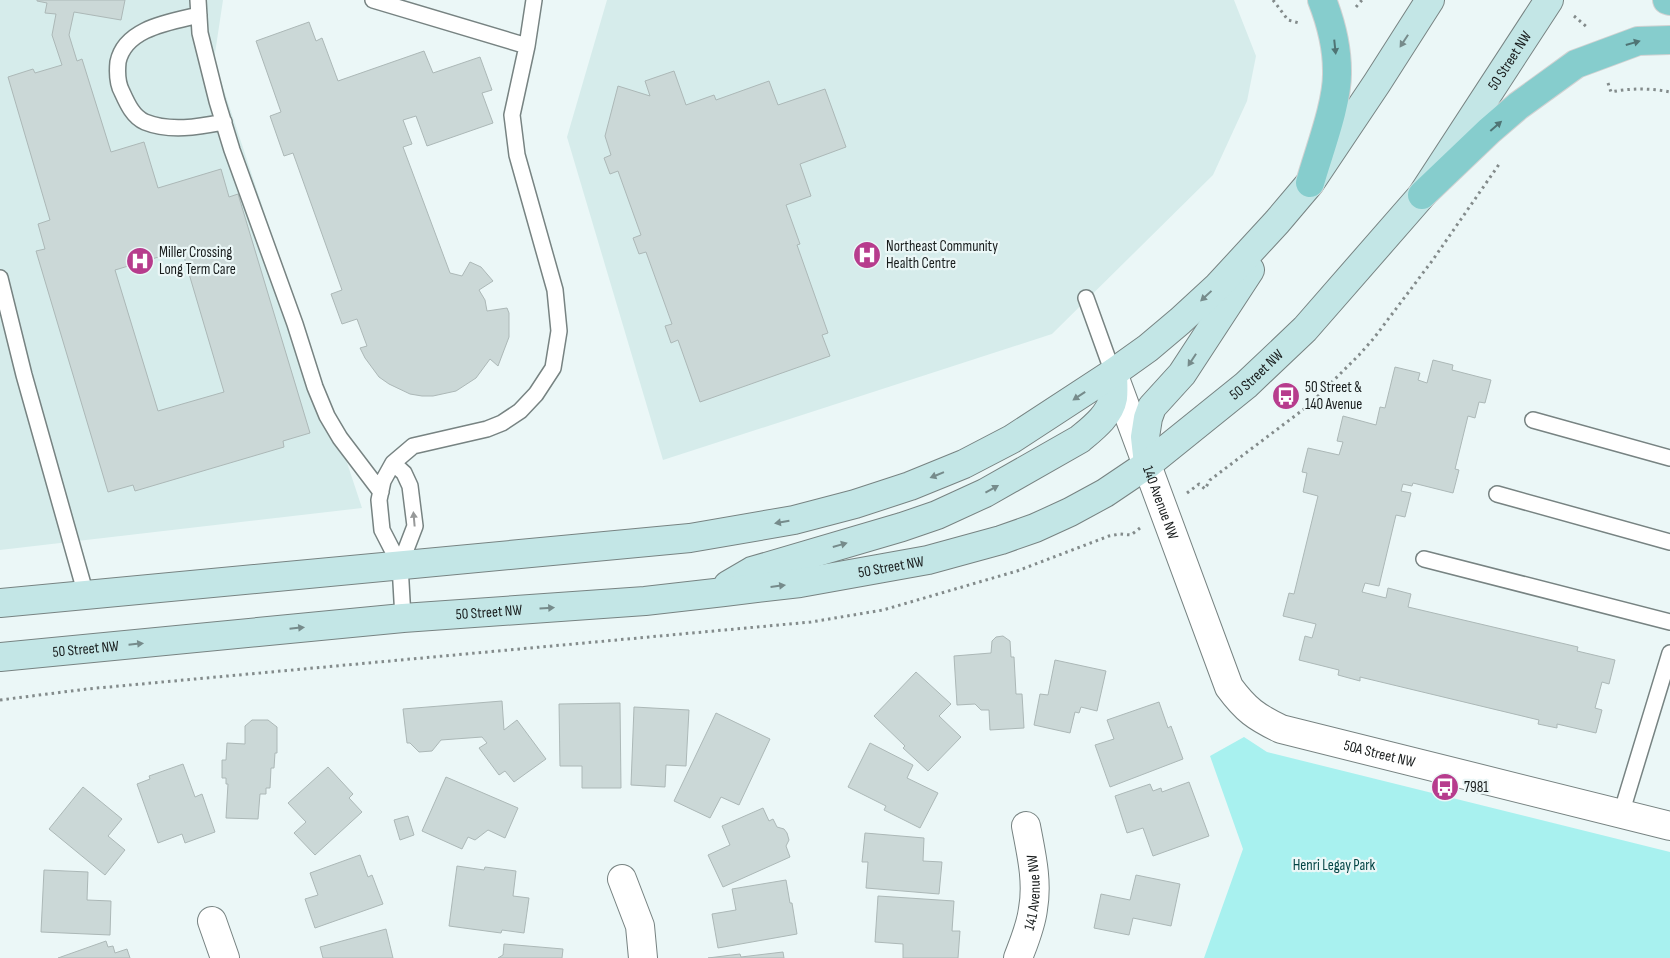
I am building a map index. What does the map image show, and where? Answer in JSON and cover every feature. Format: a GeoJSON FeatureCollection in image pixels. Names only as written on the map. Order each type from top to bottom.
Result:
{"type":"FeatureCollection","features":[{"type":"Feature","properties":{"kind":"main road"},"geometry":{"type":"LineString","coordinates":[[0,603],[690,538],[794,520],[855,504],[910,486],[964,464],[1012,439],[1113,373],[1154,343],[1218,286],[1302,192],[1335,97],[1337,72],[1334,38],[1322,0]]}},
{"type":"Feature","properties":{"kind":"main road"},"geometry":{"type":"LineString","coordinates":[[1148,464],[1145,436],[1152,407],[1182,374],[1302,192],[1377,83],[1430,0]]}},
{"type":"Feature","properties":{"kind":"main road","name":"50 Street NW"},"geometry":{"type":"LineString","coordinates":[[0,657],[403,618],[645,601],[800,583],[928,560],[1001,540],[1070,512],[1105,493],[1148,464],[1246,385],[1305,329],[1422,195],[1559,7]]}},
{"type":"Feature","properties":{"kind":"main road"},"geometry":{"type":"LineString","coordinates":[[1422,195],[1518,106],[1576,64],[1638,41],[1670,40]]}},
{"type":"Feature","properties":{"kind":"main road"},"geometry":{"type":"LineString","coordinates":[[714,594],[752,571],[938,515],[985,493],[1080,439],[1091,430],[1103,417],[1113,399],[1113,373]]}},
{"type":"Feature","properties":{"kind":"street","name":"140 Avenue NW"},"geometry":{"type":"LineString","coordinates":[[1113,373],[1229,688],[1241,704]]}},
{"type":"Feature","properties":{"kind":"street","name":"50A Street NW"},"geometry":{"type":"LineString","coordinates":[[1241,704],[1258,718],[1281,730],[1670,826]]}},
{"type":"Feature","properties":{"kind":"street","name":"141 Avenue NW"},"geometry":{"type":"LineString","coordinates":[[1018,958],[1030,926],[1034,908],[1034,876],[1026,826]]}},
{"type":"Feature","properties":{"kind":"street"},"geometry":{"type":"LineString","coordinates":[[622,879],[639,920],[643,958]]}},
{"type":"Feature","properties":{"kind":"street"},"geometry":{"type":"LineString","coordinates":[[212,921],[225,958]]}},
{"type":"Feature","properties":{"kind":"lane"},"geometry":{"type":"LineString","coordinates":[[198,0],[200,33],[224,122],[327,416],[340,438],[381,492]]}},
{"type":"Feature","properties":{"kind":"lane"},"geometry":{"type":"LineString","coordinates":[[372,0],[527,46]]}},
{"type":"Feature","properties":{"kind":"lane"},"geometry":{"type":"LineString","coordinates":[[403,618],[400,565],[382,530],[380,500],[384,481],[393,463],[413,446],[487,429],[502,422],[520,411],[536,394],[553,368],[559,332],[555,290],[517,155],[512,116],[527,46],[534,0]]}},
{"type":"Feature","properties":{"kind":"lane"},"geometry":{"type":"LineString","coordinates":[[199,16],[148,29],[134,38],[120,52],[117,71],[120,89],[131,110],[143,121],[165,128],[190,128],[224,122]]}},
{"type":"Feature","properties":{"kind":"lane"},"geometry":{"type":"LineString","coordinates":[[0,278],[24,375],[86,595]]}},
{"type":"Feature","properties":{"kind":"lane","name":"140 Avenue NW"},"geometry":{"type":"LineString","coordinates":[[1086,298],[1113,373]]}},
{"type":"Feature","properties":{"kind":"lane"},"geometry":{"type":"LineString","coordinates":[[1533,420],[1670,458]]}},
{"type":"Feature","properties":{"kind":"lane"},"geometry":{"type":"LineString","coordinates":[[393,463],[404,473],[410,486],[415,526],[400,565]]}},
{"type":"Feature","properties":{"kind":"lane"},"geometry":{"type":"LineString","coordinates":[[1497,494],[1670,542]]}},
{"type":"Feature","properties":{"kind":"lane"},"geometry":{"type":"LineString","coordinates":[[1424,559],[1670,622]]}},
{"type":"Feature","properties":{"kind":"lane"},"geometry":{"type":"LineString","coordinates":[[1620,814],[1670,653]]}},
{"type":"Feature","properties":{"kind":"path"},"geometry":{"type":"LineString","coordinates":[[1273,0],[1288,20],[1299,23],[1306,22]]}},
{"type":"Feature","properties":{"kind":"path"},"geometry":{"type":"LineString","coordinates":[[1559,7],[1591,31]]}},
{"type":"Feature","properties":{"kind":"path"},"geometry":{"type":"LineString","coordinates":[[1606,76],[1611,92],[1648,89],[1670,92]]}},
{"type":"Feature","properties":{"kind":"path"},"geometry":{"type":"LineString","coordinates":[[1199,484],[1205,489],[1210,480],[1308,406],[1374,338],[1432,261],[1505,155]]}},
{"type":"Feature","properties":{"kind":"shaded area","name":"Miller Crossing Long Term Care"},"geometry":{"type":"Polygon","coordinates":[[[0,0],[223,0],[214,60],[362,508],[0,550],[0,0]]]}},
{"type":"Feature","properties":{"kind":"shaded area","name":"Northeast Community Health Centre"},"geometry":{"type":"Polygon","coordinates":[[[607,0],[1234,0],[1256,56],[1247,101],[1213,175],[1052,334],[663,460],[567,137],[607,0]]]}},
{"type":"Feature","properties":{"kind":"green space","name":"Henri Legay Park"},"geometry":{"type":"Polygon","coordinates":[[[1244,737],[1267,752],[1670,852],[1670,958],[1204,958],[1243,849],[1210,756],[1244,737]]]}},
{"type":"Feature","properties":{"kind":"building"},"geometry":{"type":"Polygon","coordinates":[[[125,0],[121,20],[74,12],[69,35],[77,61],[82,59],[111,152],[144,142],[158,188],[221,169],[229,197],[238,194],[310,433],[283,441],[284,447],[135,491],[133,485],[108,492],[36,251],[45,249],[38,224],[50,220],[8,77],[33,69],[35,73],[62,65],[52,35],[56,14],[45,13],[47,3],[37,1],[125,0]],[[182,250],[115,270],[158,411],[224,392],[182,250]]]}},
{"type":"Feature","properties":{"kind":"building"},"geometry":{"type":"Polygon","coordinates":[[[309,22],[316,41],[322,38],[338,81],[424,51],[433,73],[480,57],[492,90],[482,93],[493,123],[427,146],[416,116],[403,120],[412,144],[403,147],[450,273],[462,276],[470,262],[481,267],[493,281],[479,290],[485,300],[487,311],[507,308],[509,313],[509,337],[498,366],[490,359],[476,378],[456,391],[433,396],[422,396],[410,394],[389,384],[379,377],[360,348],[367,346],[357,319],[342,324],[331,294],[342,290],[293,153],[284,156],[270,116],[281,112],[256,41],[309,22]]]}},
{"type":"Feature","properties":{"kind":"building"},"geometry":{"type":"Polygon","coordinates":[[[674,71],[686,105],[714,95],[716,100],[769,81],[778,105],[825,89],[846,147],[800,164],[811,196],[786,205],[800,244],[797,245],[828,333],[822,335],[830,356],[700,402],[678,340],[671,343],[665,326],[672,324],[646,252],[639,254],[633,238],[641,235],[618,171],[610,174],[604,158],[611,155],[605,136],[618,86],[650,96],[645,81],[674,71]]]}},
{"type":"Feature","properties":{"kind":"building"},"geometry":{"type":"Polygon","coordinates":[[[1433,360],[1453,365],[1452,370],[1491,380],[1485,403],[1479,402],[1475,418],[1468,416],[1455,469],[1459,470],[1453,493],[1413,483],[1412,486],[1403,484],[1401,491],[1411,493],[1405,517],[1396,515],[1379,586],[1365,583],[1362,592],[1386,598],[1388,588],[1411,594],[1408,607],[1578,647],[1577,651],[1615,660],[1609,684],[1602,682],[1595,708],[1602,710],[1596,733],[1557,724],[1557,728],[1538,724],[1539,720],[1360,677],[1360,681],[1338,675],[1339,670],[1299,660],[1305,636],[1312,638],[1316,624],[1283,616],[1289,593],[1294,594],[1318,496],[1303,492],[1307,473],[1302,472],[1308,448],[1339,455],[1343,442],[1337,441],[1343,416],[1376,425],[1380,407],[1385,408],[1395,367],[1420,373],[1418,380],[1427,383],[1433,360]]]}},
{"type":"Feature","properties":{"kind":"building"},"geometry":{"type":"Polygon","coordinates":[[[1003,636],[1010,641],[1011,657],[1014,657],[1016,694],[1022,694],[1024,728],[990,730],[989,710],[981,710],[975,704],[957,705],[954,656],[991,653],[992,641],[996,637],[1003,636]]]}},
{"type":"Feature","properties":{"kind":"building"},"geometry":{"type":"Polygon","coordinates":[[[1055,660],[1106,671],[1097,711],[1081,707],[1079,713],[1075,712],[1070,733],[1034,725],[1040,694],[1048,695],[1055,660]]]}},
{"type":"Feature","properties":{"kind":"building"},"geometry":{"type":"Polygon","coordinates":[[[916,672],[951,704],[939,716],[961,737],[928,771],[903,748],[905,746],[874,716],[916,672]]]}},
{"type":"Feature","properties":{"kind":"building"},"geometry":{"type":"Polygon","coordinates":[[[502,701],[504,730],[517,720],[546,759],[514,782],[505,771],[499,775],[479,748],[487,743],[482,737],[441,740],[432,751],[419,752],[410,743],[407,743],[403,709],[502,701]]]}},
{"type":"Feature","properties":{"kind":"building"},"geometry":{"type":"Polygon","coordinates":[[[1159,702],[1168,728],[1171,726],[1183,759],[1110,787],[1095,745],[1114,739],[1107,720],[1159,702]]]}},
{"type":"Feature","properties":{"kind":"building"},"geometry":{"type":"Polygon","coordinates":[[[620,703],[621,788],[582,788],[582,766],[560,766],[559,704],[620,703]]]}},
{"type":"Feature","properties":{"kind":"building"},"geometry":{"type":"Polygon","coordinates":[[[634,707],[689,710],[686,766],[666,765],[665,787],[631,785],[634,707]]]}},
{"type":"Feature","properties":{"kind":"building"},"geometry":{"type":"Polygon","coordinates":[[[716,713],[770,739],[739,805],[721,797],[710,818],[674,801],[716,713]]]}},
{"type":"Feature","properties":{"kind":"building"},"geometry":{"type":"Polygon","coordinates":[[[252,720],[268,720],[277,727],[277,753],[275,753],[274,768],[271,768],[270,788],[266,788],[266,794],[260,794],[258,819],[226,818],[228,784],[226,784],[226,778],[222,778],[222,760],[226,760],[227,743],[245,744],[245,726],[252,720]]]}},
{"type":"Feature","properties":{"kind":"building"},"geometry":{"type":"Polygon","coordinates":[[[870,743],[913,765],[907,778],[938,793],[920,828],[884,810],[886,806],[848,787],[870,743]]]}},
{"type":"Feature","properties":{"kind":"building"},"geometry":{"type":"Polygon","coordinates":[[[183,764],[195,797],[202,794],[215,832],[185,843],[182,834],[158,843],[137,784],[150,779],[149,776],[183,764]]]}},
{"type":"Feature","properties":{"kind":"building"},"geometry":{"type":"Polygon","coordinates":[[[328,767],[353,794],[349,798],[362,812],[315,855],[294,833],[306,822],[288,803],[328,767]]]}},
{"type":"Feature","properties":{"kind":"building"},"geometry":{"type":"Polygon","coordinates":[[[446,777],[518,808],[505,838],[488,830],[475,840],[468,837],[462,849],[422,831],[446,777]]]}},
{"type":"Feature","properties":{"kind":"building"},"geometry":{"type":"Polygon","coordinates":[[[1189,782],[1209,836],[1153,856],[1143,828],[1127,833],[1115,796],[1150,784],[1153,791],[1161,788],[1162,792],[1189,782]]]}},
{"type":"Feature","properties":{"kind":"building"},"geometry":{"type":"Polygon","coordinates":[[[83,787],[122,819],[108,836],[125,850],[105,875],[49,829],[83,787]]]}},
{"type":"Feature","properties":{"kind":"building"},"geometry":{"type":"Polygon","coordinates":[[[763,808],[769,821],[773,819],[777,827],[784,829],[787,833],[789,840],[786,846],[790,857],[723,887],[708,855],[730,845],[722,826],[763,808]]]}},
{"type":"Feature","properties":{"kind":"building"},"geometry":{"type":"Polygon","coordinates":[[[408,816],[414,835],[400,840],[394,820],[408,816]]]}},
{"type":"Feature","properties":{"kind":"building"},"geometry":{"type":"Polygon","coordinates":[[[865,833],[924,838],[923,861],[942,862],[939,894],[866,888],[868,862],[862,862],[865,833]]]}},
{"type":"Feature","properties":{"kind":"building"},"geometry":{"type":"Polygon","coordinates":[[[360,855],[368,877],[372,875],[383,904],[315,928],[305,899],[318,895],[310,873],[360,855]]]}},
{"type":"Feature","properties":{"kind":"building"},"geometry":{"type":"Polygon","coordinates":[[[457,866],[484,870],[485,867],[516,871],[513,896],[529,898],[524,933],[502,930],[501,933],[449,926],[457,866]]]}},
{"type":"Feature","properties":{"kind":"building"},"geometry":{"type":"Polygon","coordinates":[[[44,870],[88,872],[87,900],[111,901],[110,935],[41,932],[44,870]]]}},
{"type":"Feature","properties":{"kind":"building"},"geometry":{"type":"Polygon","coordinates":[[[1136,875],[1180,884],[1171,926],[1133,918],[1129,935],[1094,928],[1101,894],[1130,900],[1136,875]]]}},
{"type":"Feature","properties":{"kind":"building"},"geometry":{"type":"Polygon","coordinates":[[[786,880],[797,934],[718,948],[712,914],[736,910],[732,889],[786,880]]]}},
{"type":"Feature","properties":{"kind":"building"},"geometry":{"type":"Polygon","coordinates":[[[878,896],[954,901],[952,931],[960,931],[958,958],[903,958],[903,944],[875,942],[878,896]]]}},
{"type":"Feature","properties":{"kind":"building"},"geometry":{"type":"Polygon","coordinates":[[[386,929],[393,958],[323,958],[320,947],[386,929]]]}},
{"type":"Feature","properties":{"kind":"building"},"geometry":{"type":"Polygon","coordinates":[[[106,941],[108,947],[113,946],[115,953],[127,949],[130,958],[58,958],[106,941]]]}},
{"type":"Feature","properties":{"kind":"building"},"geometry":{"type":"Polygon","coordinates":[[[504,944],[563,949],[562,958],[498,958],[503,955],[504,944]]]}},
{"type":"Feature","properties":{"kind":"building"},"geometry":{"type":"Polygon","coordinates":[[[783,952],[784,958],[708,958],[740,954],[741,957],[783,952]]]}},
{"type":"Feature","properties":{"kind":"place","name":"Northeast Community Health Centre"},"geometry":{"type":"Point","coordinates":[867,255]}},
{"type":"Feature","properties":{"kind":"place","name":"Miller Crossing Long Term Care"},"geometry":{"type":"Point","coordinates":[140,261]}},
{"type":"Feature","properties":{"kind":"place","name":"50 Street & 140 Avenue"},"geometry":{"type":"Point","coordinates":[1286,396]}},
{"type":"Feature","properties":{"kind":"place","name":"7981"},"geometry":{"type":"Point","coordinates":[1445,787]}}]}
